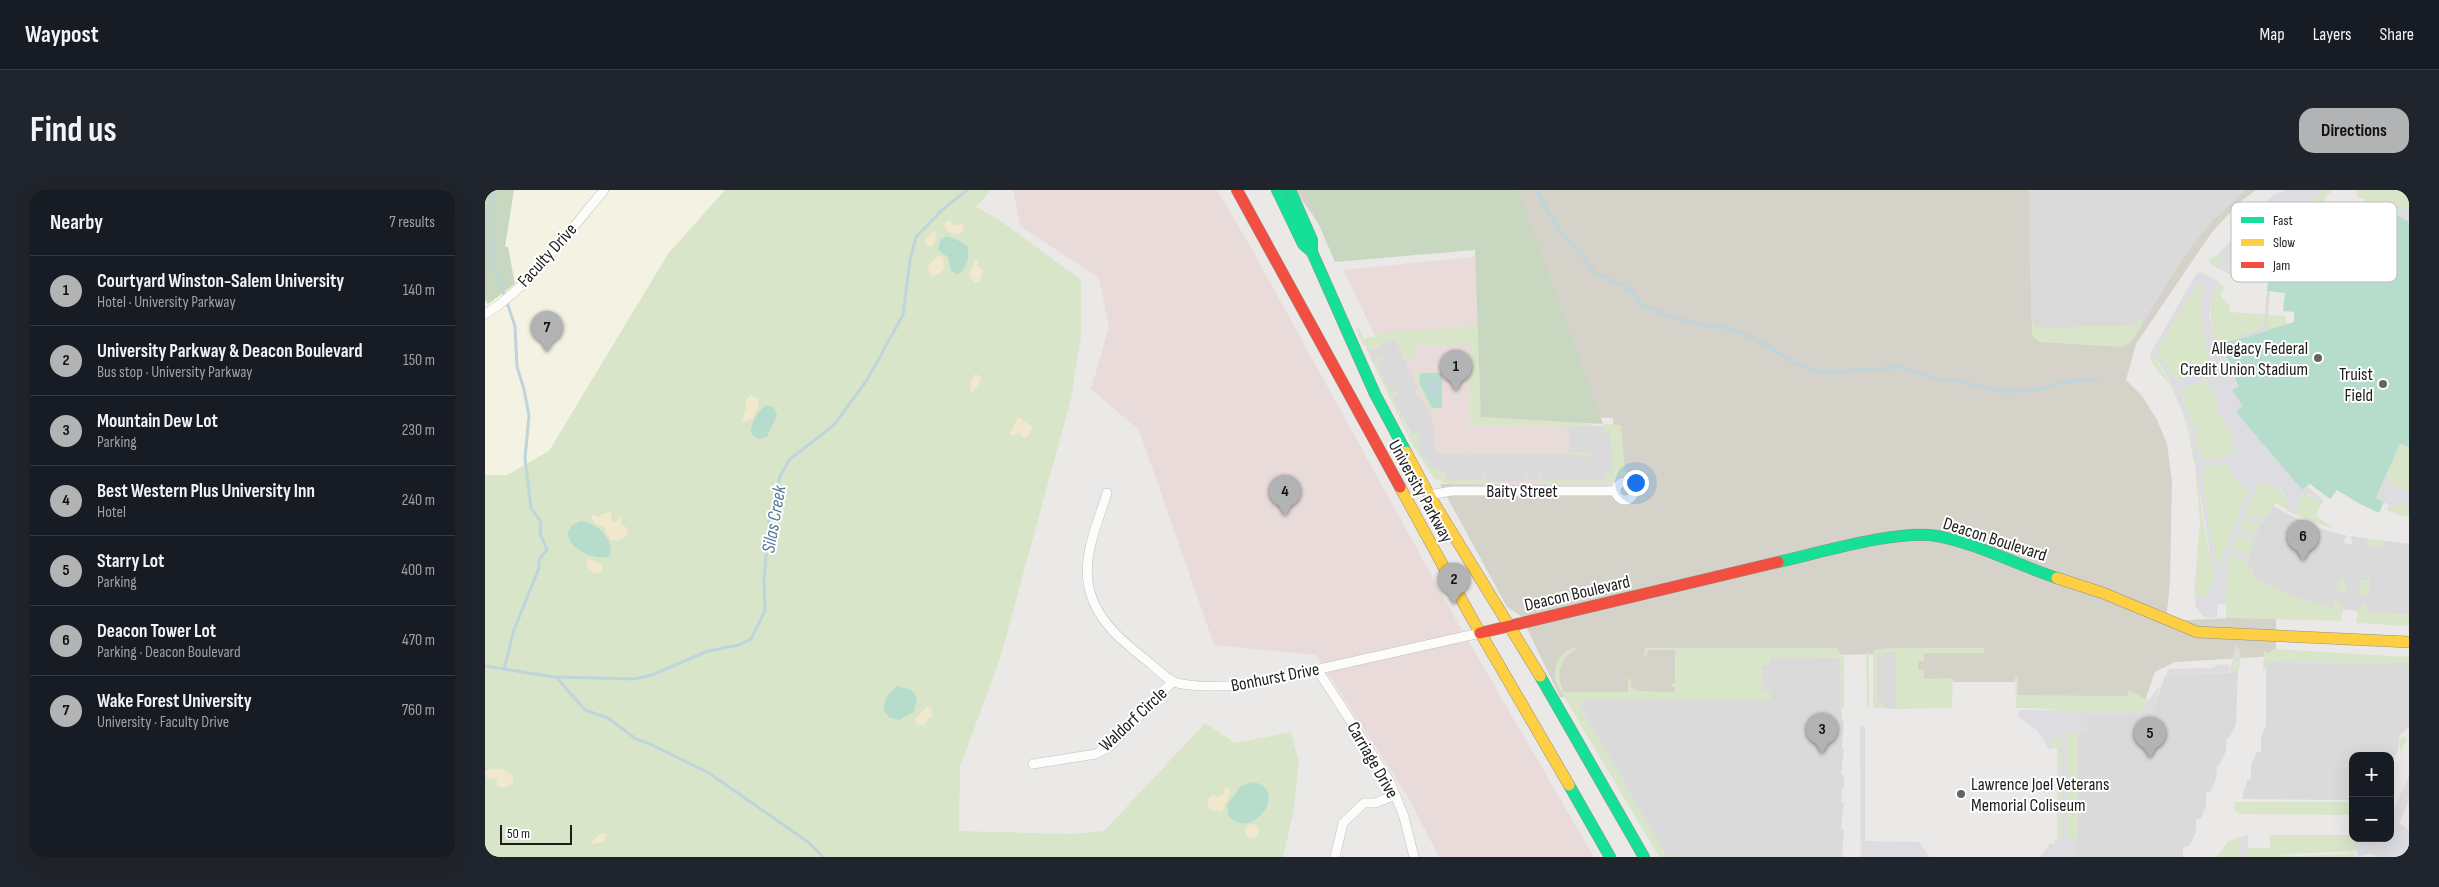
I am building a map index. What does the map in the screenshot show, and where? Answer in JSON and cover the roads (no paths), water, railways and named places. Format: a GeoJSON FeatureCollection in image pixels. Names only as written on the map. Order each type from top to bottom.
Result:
{"type":"FeatureCollection","features":[{"type":"Feature","properties":{"kind":"main road","name":"University Parkway"},"geometry":{"type":"LineString","coordinates":[[1237,190],[1480,633],[1610,857]]}},
{"type":"Feature","properties":{"kind":"main road","name":"University Parkway"},"geometry":{"type":"LineString","coordinates":[[1277,190],[1303,244],[1312,252],[1375,394],[1429,495],[1511,626],[1644,857]]}},
{"type":"Feature","properties":{"kind":"main road"},"geometry":{"type":"LineString","coordinates":[[1290,190],[1312,240],[1312,252]]}},
{"type":"Feature","properties":{"kind":"main road","name":"Deacon Boulevard"},"geometry":{"type":"LineString","coordinates":[[1480,633],[1896,536],[1936,536],[2000,556],[2050,576],[2103,593],[2197,632],[2409,642]]}},
{"type":"Feature","properties":{"kind":"street","name":"Faculty Drive"},"geometry":{"type":"LineString","coordinates":[[485,314],[498,307],[536,269],[604,190]]}},
{"type":"Feature","properties":{"kind":"street","name":"Baity Street"},"geometry":{"type":"LineString","coordinates":[[1429,495],[1452,491],[1616,491]]}},
{"type":"Feature","properties":{"kind":"street"},"geometry":{"type":"LineString","coordinates":[[1107,493],[1089,553],[1088,580],[1093,601],[1106,624],[1115,634],[1173,681]]}},
{"type":"Feature","properties":{"kind":"street","name":"Bonhurst Drive"},"geometry":{"type":"LineString","coordinates":[[1173,681],[1222,687],[1248,685],[1480,633]]}},
{"type":"Feature","properties":{"kind":"street","name":"Carriage Drive"},"geometry":{"type":"LineString","coordinates":[[1317,669],[1390,782],[1404,817],[1414,857]]}},
{"type":"Feature","properties":{"kind":"street","name":"Waldorf Circle"},"geometry":{"type":"LineString","coordinates":[[1033,764],[1096,754],[1110,746],[1173,681]]}},
{"type":"Feature","properties":{"kind":"street"},"geometry":{"type":"LineString","coordinates":[[1335,857],[1343,823],[1363,803],[1375,803],[1395,795]]}},
{"type":"Feature","properties":{"kind":"water"},"geometry":{"type":"Polygon","coordinates":[[[1430,380],[1437,380],[1437,397],[1430,397],[1430,389],[1426,385],[1430,380]]]}},
{"type":"Feature","properties":{"kind":"waterway"},"geometry":{"type":"LineString","coordinates":[[492,190],[490,215],[492,259],[515,326],[517,367],[524,389],[529,416],[525,458],[531,508],[541,522],[540,533],[547,550],[539,560],[539,568],[514,630],[504,669]]}},
{"type":"Feature","properties":{"kind":"waterway","name":"Silas Creek"},"geometry":{"type":"LineString","coordinates":[[485,666],[555,677],[635,679],[652,675],[708,651],[739,645],[751,639],[765,611],[764,580],[769,521],[780,476],[790,459],[834,425],[867,380],[903,315],[910,260],[916,237],[942,210],[967,190]]}},
{"type":"Feature","properties":{"kind":"waterway"},"geometry":{"type":"LineString","coordinates":[[1536,190],[1557,227],[1595,272],[1624,286],[1634,294],[1640,303],[1671,317],[1711,327],[1728,328],[1756,339],[1791,361],[1814,371],[1836,372],[1901,367],[1940,380],[1958,381],[2003,392],[2045,388],[2063,382],[2099,379]]}},
{"type":"Feature","properties":{"kind":"waterway"},"geometry":{"type":"LineString","coordinates":[[556,677],[585,710],[608,718],[636,739],[709,773],[808,842],[823,857]]}},
{"type":"Feature","properties":{"kind":"place","name":"Wake Forest University"},"geometry":{"type":"Point","coordinates":[547,352]}},
{"type":"Feature","properties":{"kind":"place","name":"Allegacy Federal Credit Union Stadium"},"geometry":{"type":"Point","coordinates":[2318,358]}},
{"type":"Feature","properties":{"kind":"place","name":"Truist Field"},"geometry":{"type":"Point","coordinates":[2383,384]}},
{"type":"Feature","properties":{"kind":"place","name":"Courtyard Winston-Salem University"},"geometry":{"type":"Point","coordinates":[1456,391]}},
{"type":"Feature","properties":{"kind":"place","name":"Best Western Plus University Inn"},"geometry":{"type":"Point","coordinates":[1285,516]}},
{"type":"Feature","properties":{"kind":"place","name":"Deacon Tower Lot"},"geometry":{"type":"Point","coordinates":[2303,561]}},
{"type":"Feature","properties":{"kind":"place","name":"University Parkway & Deacon Boulevard"},"geometry":{"type":"Point","coordinates":[1454,604]}},
{"type":"Feature","properties":{"kind":"place","name":"Mountain Dew Lot"},"geometry":{"type":"Point","coordinates":[1822,754]}},
{"type":"Feature","properties":{"kind":"place","name":"Starry Lot"},"geometry":{"type":"Point","coordinates":[2150,758]}},
{"type":"Feature","properties":{"kind":"place","name":"Lawrence Joel Veterans Memorial Coliseum"},"geometry":{"type":"Point","coordinates":[1961,794]}}]}
